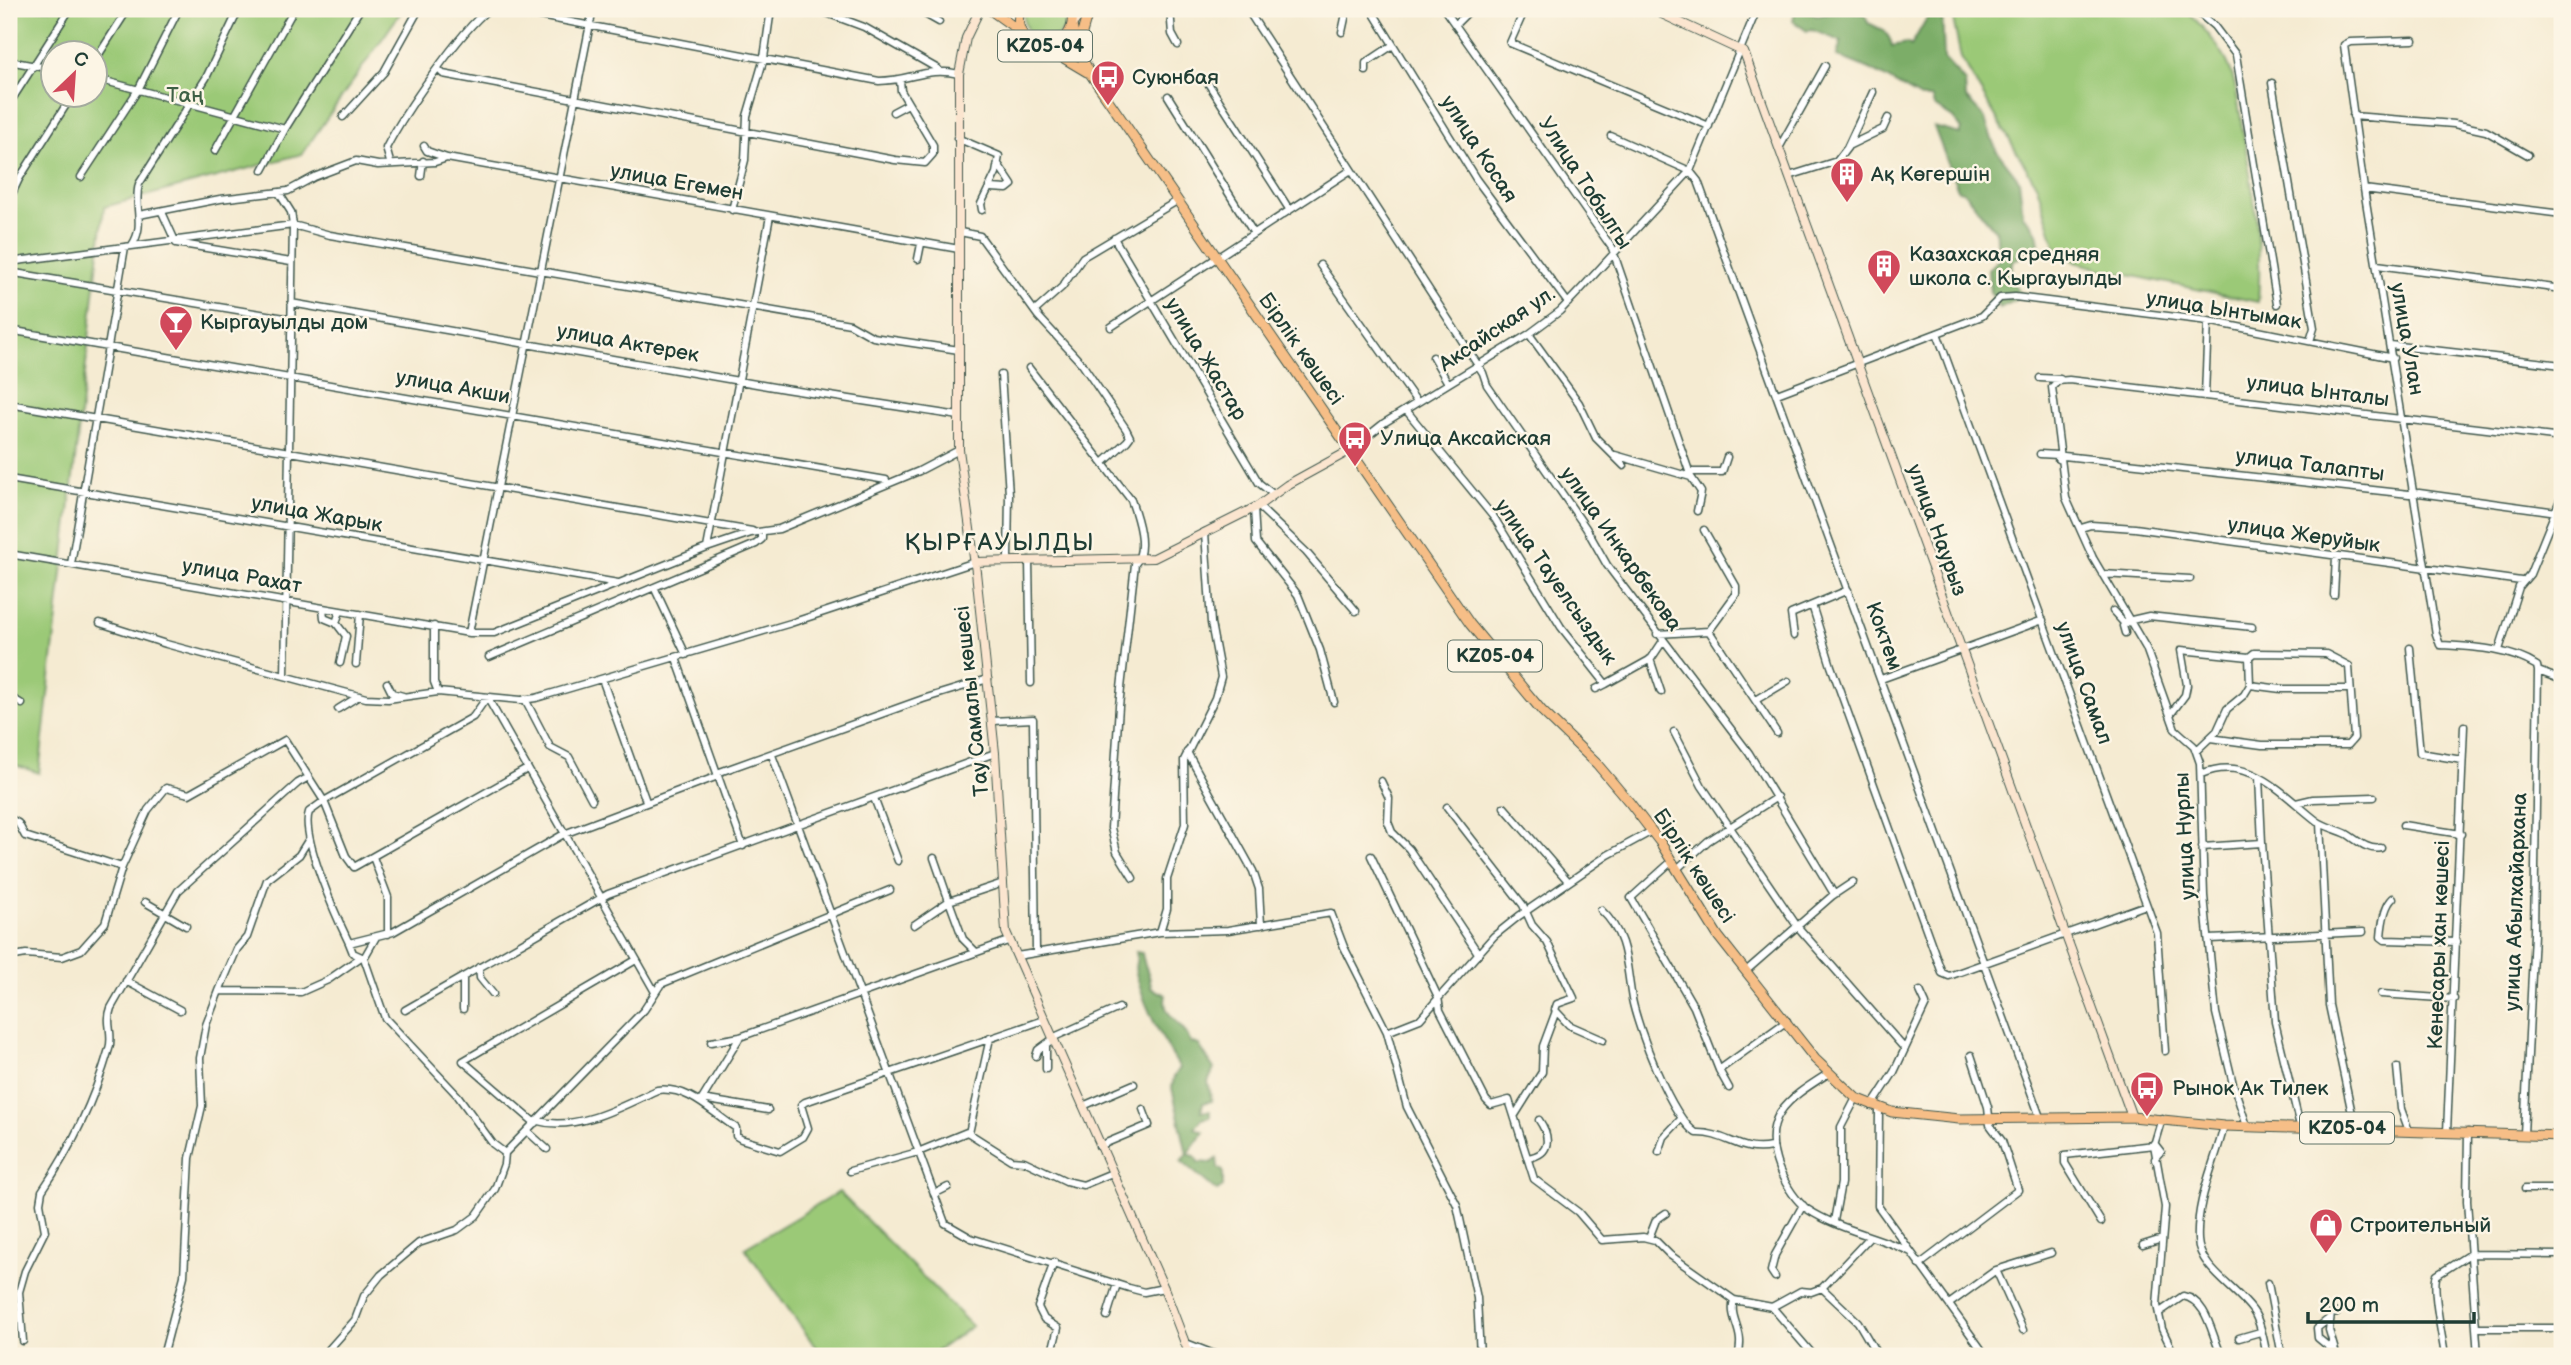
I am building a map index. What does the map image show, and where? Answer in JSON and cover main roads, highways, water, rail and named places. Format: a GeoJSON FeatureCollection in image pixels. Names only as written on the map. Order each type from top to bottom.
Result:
{"type":"FeatureCollection","features":[{"type":"Feature","properties":{"kind":"main road","name":"KZ05-04"},"geometry":{"type":"LineString","coordinates":[[1020,9],[1018,19],[1022,32]]}},
{"type":"Feature","properties":{"kind":"main road","name":"KZ05-04"},"geometry":{"type":"LineString","coordinates":[[1071,9],[1076,47],[1091,75]]}},
{"type":"Feature","properties":{"kind":"main road"},"geometry":{"type":"LineString","coordinates":[[1090,9],[1082,40],[1091,75]]}},
{"type":"Feature","properties":{"kind":"main road","name":"KZ05-04"},"geometry":{"type":"LineString","coordinates":[[991,10],[1039,45],[1063,55],[1091,75]]}},
{"type":"Feature","properties":{"kind":"main road","name":"KZ05-04"},"geometry":{"type":"LineString","coordinates":[[1039,45],[1058,43],[1072,25]]}},
{"type":"Feature","properties":{"kind":"main road","name":"Бірлік көшесі"},"geometry":{"type":"LineString","coordinates":[[1091,75],[1349,451],[1499,661],[1542,712],[1597,764],[1652,831],[1707,920],[1829,1073],[1856,1098],[1876,1107],[1925,1116],[1988,1119],[2132,1117],[2224,1126],[2300,1126],[2562,1136]]}},
{"type":"Feature","properties":{"kind":"place","name":"Суюнбая"},"geometry":{"type":"Point","coordinates":[1108,107]}},
{"type":"Feature","properties":{"kind":"place","name":"Ақ Көгершін"},"geometry":{"type":"Point","coordinates":[1847,204]}},
{"type":"Feature","properties":{"kind":"place","name":"Казахская средняя школа с. Кыргауылды"},"geometry":{"type":"Point","coordinates":[1884,296]}},
{"type":"Feature","properties":{"kind":"place","name":"Кыргауылды дом"},"geometry":{"type":"Point","coordinates":[176,352]}},
{"type":"Feature","properties":{"kind":"place","name":"Улица Аксайская"},"geometry":{"type":"Point","coordinates":[1355,468]}},
{"type":"Feature","properties":{"kind":"place","name":"Рынок Ак Тилек"},"geometry":{"type":"Point","coordinates":[2147,1118]}},
{"type":"Feature","properties":{"kind":"place","name":"Строительный"},"geometry":{"type":"Point","coordinates":[2326,1255]}},
{"type":"Feature","properties":{"kind":"district","name":"ҚЫРҒАУЫЛДЫ"},"geometry":{"type":"Point","coordinates":[1000,542]}},
{"type":"Feature","properties":{"kind":"park label","name":"Таң"},"geometry":{"type":"Point","coordinates":[185,95]}}]}
